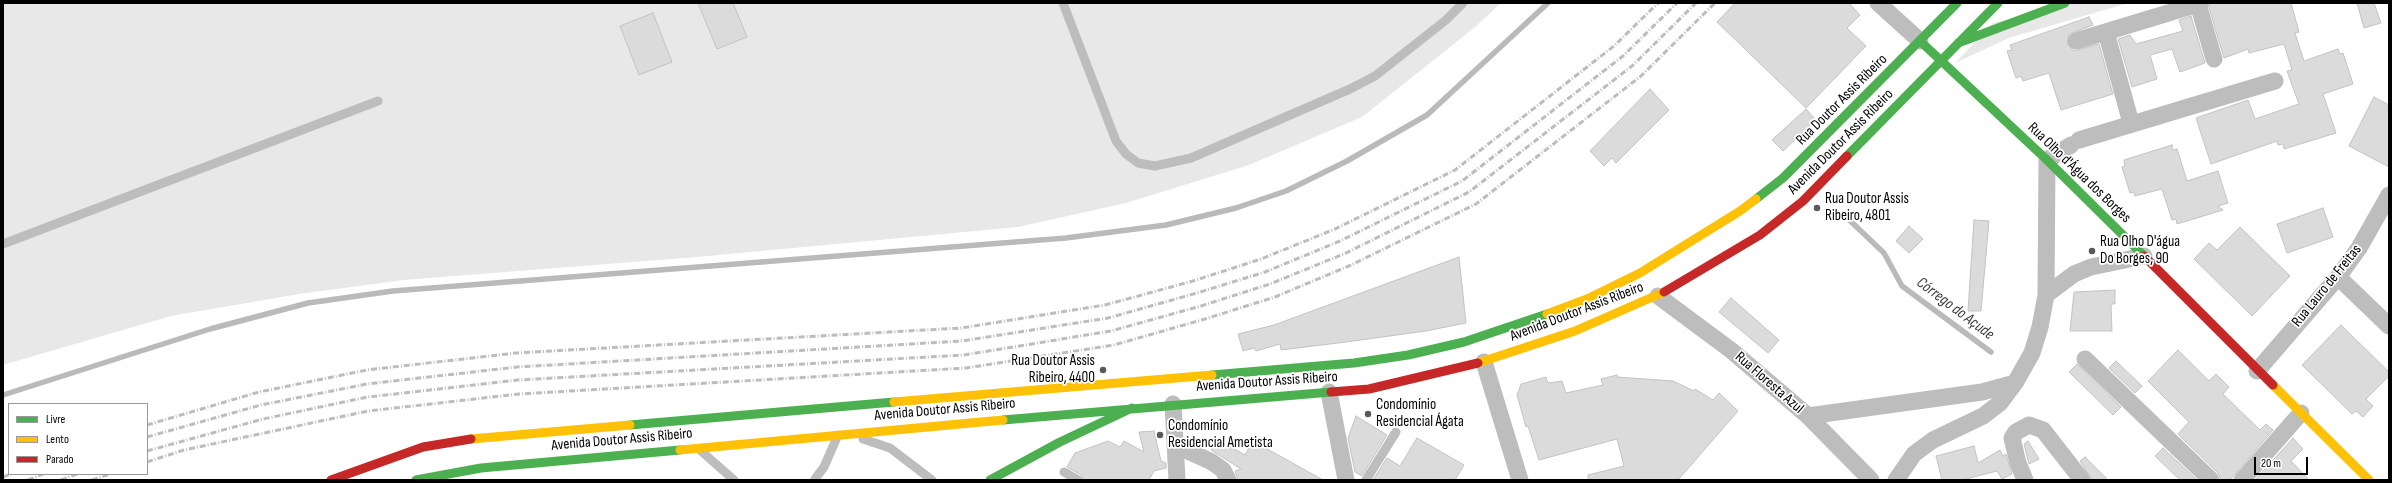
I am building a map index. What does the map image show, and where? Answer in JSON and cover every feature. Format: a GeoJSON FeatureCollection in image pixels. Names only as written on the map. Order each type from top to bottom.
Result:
{"type":"FeatureCollection","features":[{"type":"Feature","properties":{"kind":"main road"},"geometry":{"type":"LineString","coordinates":[[1920,41],[1957,3]]}},
{"type":"Feature","properties":{"kind":"main road","name":"Avenida Doutor Assis Ribeiro"},"geometry":{"type":"LineString","coordinates":[[416,480],[457,476],[481,468],[1173,404],[1369,389],[1484,362],[1575,331],[1658,296],[1760,235],[1803,201],[1998,3]]}},
{"type":"Feature","properties":{"kind":"main road"},"geometry":{"type":"LineString","coordinates":[[1958,43],[2065,3]]}},
{"type":"Feature","properties":{"kind":"main road","name":"Rua Olho d'Água dos Borges"},"geometry":{"type":"LineString","coordinates":[[1920,41],[2048,160],[2257,371],[2369,480]]}},
{"type":"Feature","properties":{"kind":"main road","name":"Rua Doutor Assis Ribeiro"},"geometry":{"type":"LineString","coordinates":[[1783,178],[1920,41]]}},
{"type":"Feature","properties":{"kind":"main road","name":"Avenida Doutor Assis Ribeiro"},"geometry":{"type":"LineString","coordinates":[[331,480],[423,448],[485,437],[1196,378],[1354,363],[1408,355],[1464,342],[1523,323],[1587,299],[1640,273],[1740,211],[1783,178]]}},
{"type":"Feature","properties":{"kind":"main road"},"geometry":{"type":"LineString","coordinates":[[990,480],[1060,442],[1133,408]]}},
{"type":"Feature","properties":{"kind":"street"},"geometry":{"type":"LineString","coordinates":[[1878,3],[1920,41]]}},
{"type":"Feature","properties":{"kind":"street"},"geometry":{"type":"LineString","coordinates":[[2076,41],[2199,4],[2214,59]]}},
{"type":"Feature","properties":{"kind":"street"},"geometry":{"type":"LineString","coordinates":[[2106,32],[2131,123]]}},
{"type":"Feature","properties":{"kind":"street"},"geometry":{"type":"LineString","coordinates":[[1896,480],[1914,454],[1933,440],[1983,416],[2000,402],[2015,383],[2032,353],[2040,327],[2046,295],[2048,160],[2075,142],[2131,123],[2275,81]]}},
{"type":"Feature","properties":{"kind":"street","name":"Rua Lauro de Freitas"},"geometry":{"type":"LineString","coordinates":[[2257,371],[2338,277],[2359,248],[2389,196]]}},
{"type":"Feature","properties":{"kind":"street"},"geometry":{"type":"LineString","coordinates":[[2046,295],[2074,274],[2091,267],[2144,256]]}},
{"type":"Feature","properties":{"kind":"street"},"geometry":{"type":"LineString","coordinates":[[2338,277],[2389,326]]}},
{"type":"Feature","properties":{"kind":"street","name":"Rua Floresta Azul"},"geometry":{"type":"LineString","coordinates":[[1658,296],[1732,351],[1808,416],[1871,480]]}},
{"type":"Feature","properties":{"kind":"street"},"geometry":{"type":"LineString","coordinates":[[2085,359],[2211,480]]}},
{"type":"Feature","properties":{"kind":"street"},"geometry":{"type":"LineString","coordinates":[[1484,362],[1520,480]]}},
{"type":"Feature","properties":{"kind":"street"},"geometry":{"type":"LineString","coordinates":[[1808,416],[1982,392],[2015,383]]}},
{"type":"Feature","properties":{"kind":"street"},"geometry":{"type":"LineString","coordinates":[[1329,392],[1346,480]]}},
{"type":"Feature","properties":{"kind":"street"},"geometry":{"type":"LineString","coordinates":[[1173,404],[1175,445],[1174,478]]}},
{"type":"Feature","properties":{"kind":"street"},"geometry":{"type":"LineString","coordinates":[[2242,480],[2301,413]]}},
{"type":"Feature","properties":{"kind":"street"},"geometry":{"type":"LineString","coordinates":[[2026,480],[2014,451],[2012,438],[2016,432],[2029,425],[2043,430],[2082,480]]}},
{"type":"Feature","properties":{"kind":"street"},"geometry":{"type":"LineString","coordinates":[[1175,445],[1212,462],[1223,470],[1228,480]]}},
{"type":"Feature","properties":{"kind":"lane"},"geometry":{"type":"LineString","coordinates":[[1063,3],[1116,141],[1126,154],[1138,163],[1154,166],[1191,158],[1356,86],[1375,76],[1446,20],[1463,3]]}},
{"type":"Feature","properties":{"kind":"lane"},"geometry":{"type":"LineString","coordinates":[[3,244],[378,101]]}},
{"type":"Feature","properties":{"kind":"lane"},"geometry":{"type":"LineString","coordinates":[[1366,480],[1396,432]]}},
{"type":"Feature","properties":{"kind":"lane"},"geometry":{"type":"LineString","coordinates":[[814,479],[824,467],[842,434],[890,448],[932,480]]}},
{"type":"Feature","properties":{"kind":"lane"},"geometry":{"type":"LineString","coordinates":[[697,448],[734,480]]}},
{"type":"Feature","properties":{"kind":"lane"},"geometry":{"type":"LineString","coordinates":[[1064,472],[1078,480]]}},
{"type":"Feature","properties":{"kind":"shaded area"},"geometry":{"type":"Polygon","coordinates":[[[3,3],[1501,3],[1474,28],[1362,117],[1249,165],[1126,203],[1018,227],[697,257],[404,280],[299,294],[171,316],[3,365],[3,3]]]}},
{"type":"Feature","properties":{"kind":"shaded area"},"geometry":{"type":"Polygon","coordinates":[[[2074,3],[2128,3],[2009,38],[1955,63],[1993,23],[2074,3]]]}},
{"type":"Feature","properties":{"kind":"building"},"geometry":{"type":"Polygon","coordinates":[[[698,3],[733,3],[747,37],[717,49],[698,3]]]}},
{"type":"Feature","properties":{"kind":"building"},"geometry":{"type":"Polygon","coordinates":[[[1735,3],[1849,3],[1860,15],[1847,28],[1866,46],[1806,108],[1717,22],[1735,3]]]}},
{"type":"Feature","properties":{"kind":"building"},"geometry":{"type":"Polygon","coordinates":[[[2211,3],[2291,3],[2299,32],[2295,33],[2304,61],[2338,49],[2340,54],[2343,53],[2353,84],[2323,94],[2336,133],[2284,149],[2283,144],[2278,145],[2277,141],[2211,164],[2196,118],[2248,100],[2255,119],[2299,104],[2287,71],[2292,70],[2284,44],[2249,53],[2248,49],[2224,58],[2209,8],[2211,3]]]}},
{"type":"Feature","properties":{"kind":"building"},"geometry":{"type":"Polygon","coordinates":[[[2357,3],[2374,3],[2381,23],[2364,28],[2357,3]]]}},
{"type":"Feature","properties":{"kind":"building"},"geometry":{"type":"Polygon","coordinates":[[[653,13],[672,62],[639,75],[620,26],[653,13]]]}},
{"type":"Feature","properties":{"kind":"building"},"geometry":{"type":"Polygon","coordinates":[[[2191,16],[2205,63],[2180,72],[2172,49],[2150,55],[2157,79],[2132,87],[2118,39],[2130,35],[2136,44],[2183,31],[2179,20],[2191,16]]]}},
{"type":"Feature","properties":{"kind":"building"},"geometry":{"type":"Polygon","coordinates":[[[2089,17],[2093,25],[2069,34],[2067,44],[2074,51],[2099,44],[2113,94],[2061,110],[2049,73],[2023,81],[2021,76],[2016,78],[2007,51],[2012,50],[2010,45],[2089,17]]]}},
{"type":"Feature","properties":{"kind":"building"},"geometry":{"type":"Polygon","coordinates":[[[1650,89],[1669,110],[1616,163],[1612,158],[1604,166],[1590,151],[1650,89]]]}},
{"type":"Feature","properties":{"kind":"building"},"geometry":{"type":"Polygon","coordinates":[[[2374,97],[2389,105],[2389,167],[2349,146],[2374,97]]]}},
{"type":"Feature","properties":{"kind":"building"},"geometry":{"type":"Polygon","coordinates":[[[1806,109],[1816,120],[1783,151],[1772,140],[1806,109]]]}},
{"type":"Feature","properties":{"kind":"building"},"geometry":{"type":"Polygon","coordinates":[[[2172,145],[2173,150],[2177,149],[2187,181],[2218,171],[2228,203],[2218,206],[2223,210],[2177,224],[2176,219],[2172,220],[2162,189],[2135,196],[2134,192],[2130,193],[2122,167],[2125,166],[2124,160],[2172,145]]]}},
{"type":"Feature","properties":{"kind":"building"},"geometry":{"type":"Polygon","coordinates":[[[2323,208],[2333,237],[2287,253],[2277,224],[2323,208]]]}},
{"type":"Feature","properties":{"kind":"building"},"geometry":{"type":"Polygon","coordinates":[[[1974,220],[1989,221],[1981,311],[1968,311],[1974,220]]]}},
{"type":"Feature","properties":{"kind":"building"},"geometry":{"type":"Polygon","coordinates":[[[1909,226],[1923,239],[1909,253],[1896,241],[1909,226]]]}},
{"type":"Feature","properties":{"kind":"building"},"geometry":{"type":"Polygon","coordinates":[[[2240,227],[2290,276],[2252,316],[2194,259],[2209,243],[2217,250],[2240,227]]]}},
{"type":"Feature","properties":{"kind":"building"},"geometry":{"type":"Polygon","coordinates":[[[1459,257],[1466,323],[1426,331],[1346,342],[1281,350],[1280,344],[1256,351],[1254,348],[1243,351],[1238,334],[1274,325],[1459,257]]]}},
{"type":"Feature","properties":{"kind":"building"},"geometry":{"type":"Polygon","coordinates":[[[2115,290],[2115,304],[2111,304],[2112,331],[2070,331],[2074,292],[2115,290]]]}},
{"type":"Feature","properties":{"kind":"building"},"geometry":{"type":"Polygon","coordinates":[[[1731,298],[1779,340],[1768,353],[1719,312],[1731,298]]]}},
{"type":"Feature","properties":{"kind":"building"},"geometry":{"type":"Polygon","coordinates":[[[2341,325],[2389,372],[2389,376],[2366,399],[2373,406],[2363,417],[2356,411],[2352,414],[2302,365],[2341,325]]]}},
{"type":"Feature","properties":{"kind":"building"},"geometry":{"type":"Polygon","coordinates":[[[2178,350],[2209,381],[2216,374],[2229,387],[2223,394],[2260,430],[2266,424],[2273,430],[2230,480],[2221,480],[2218,473],[2178,434],[2189,422],[2148,381],[2178,350]]]}},
{"type":"Feature","properties":{"kind":"building"},"geometry":{"type":"Polygon","coordinates":[[[2116,361],[2142,386],[2135,393],[2109,368],[2116,361]]]}},
{"type":"Feature","properties":{"kind":"building"},"geometry":{"type":"Polygon","coordinates":[[[2077,364],[2121,407],[2113,415],[2069,372],[2077,364]]]}},
{"type":"Feature","properties":{"kind":"building"},"geometry":{"type":"Polygon","coordinates":[[[1617,375],[1617,377],[1673,381],[1694,391],[1695,389],[1713,400],[1719,393],[1738,411],[1678,480],[1588,480],[1588,475],[1624,466],[1617,439],[1539,460],[1528,426],[1526,427],[1517,395],[1521,384],[1546,377],[1548,383],[1562,381],[1566,393],[1603,385],[1601,379],[1617,375]]]}},
{"type":"Feature","properties":{"kind":"building"},"geometry":{"type":"Polygon","coordinates":[[[1356,416],[1387,435],[1362,476],[1355,472],[1348,438],[1356,416]]]}},
{"type":"Feature","properties":{"kind":"building"},"geometry":{"type":"Polygon","coordinates":[[[1154,431],[1161,461],[1166,463],[1166,468],[1154,471],[1149,480],[1084,480],[1081,475],[1067,467],[1075,453],[1108,441],[1120,447],[1124,441],[1144,452],[1139,432],[1154,431]]]}},
{"type":"Feature","properties":{"kind":"building"},"geometry":{"type":"Polygon","coordinates":[[[1417,438],[1464,465],[1455,480],[1373,480],[1387,458],[1400,466],[1417,438]]]}},
{"type":"Feature","properties":{"kind":"building"},"geometry":{"type":"Polygon","coordinates":[[[2293,438],[2303,449],[2291,461],[2309,480],[2255,480],[2293,438]]]}},
{"type":"Feature","properties":{"kind":"building"},"geometry":{"type":"Polygon","coordinates":[[[1217,439],[1245,455],[1253,441],[1323,480],[1238,480],[1235,471],[1241,469],[1211,450],[1217,439]]]}},
{"type":"Feature","properties":{"kind":"building"},"geometry":{"type":"Polygon","coordinates":[[[2028,441],[2039,459],[2029,464],[2024,444],[2028,441]]]}},
{"type":"Feature","properties":{"kind":"building"},"geometry":{"type":"Polygon","coordinates":[[[1974,446],[1978,463],[2000,450],[2003,456],[2006,454],[2012,474],[2002,479],[1997,471],[1962,480],[1942,480],[1936,456],[1974,446]]]}},
{"type":"Feature","properties":{"kind":"building"},"geometry":{"type":"Polygon","coordinates":[[[2163,448],[2197,480],[2180,480],[2155,456],[2163,448]]]}},
{"type":"Feature","properties":{"kind":"building"},"geometry":{"type":"Polygon","coordinates":[[[2085,457],[2108,480],[2092,480],[2080,461],[2085,457]]]}},
{"type":"Feature","properties":{"kind":"waterway"},"geometry":{"type":"LineString","coordinates":[[3,395],[210,329],[308,303],[393,291],[1066,238],[1166,225],[1236,208],[1286,191],[1347,161],[1427,115],[1548,3]]}},
{"type":"Feature","properties":{"kind":"waterway","name":"Córrego do Açude"},"geometry":{"type":"LineString","coordinates":[[1843,214],[1884,253],[1902,286],[1991,352]]}},
{"type":"Feature","properties":{"kind":"railway"},"geometry":{"type":"LineString","coordinates":[[148,425],[259,392],[367,370],[516,353],[961,328],[1105,305],[1193,281],[1261,259],[1335,229],[1455,170],[1614,46],[1658,3]]}},
{"type":"Feature","properties":{"kind":"railway"},"geometry":{"type":"LineString","coordinates":[[148,437],[261,405],[367,384],[517,367],[962,341],[1108,318],[1197,293],[1265,272],[1340,241],[1462,181],[1623,56],[1677,3]]}},
{"type":"Feature","properties":{"kind":"railway"},"geometry":{"type":"LineString","coordinates":[[148,451],[263,419],[368,397],[518,380],[964,355],[1111,331],[1201,306],[1270,284],[1346,253],[1469,192],[1632,66],[1696,3]]}},
{"type":"Feature","properties":{"kind":"railway"},"geometry":{"type":"LineString","coordinates":[[148,462],[184,450],[368,411],[519,394],[966,368],[1114,345],[1205,319],[1275,297],[1351,265],[1476,204],[1641,76],[1715,3]]}},
{"type":"Feature","properties":{"kind":"railway"},"geometry":{"type":"LineString","coordinates":[[3,477],[8,475]]}},
{"type":"Feature","properties":{"kind":"railway"},"geometry":{"type":"LineString","coordinates":[[28,480],[40,475]]}},
{"type":"Feature","properties":{"kind":"railway"},"geometry":{"type":"LineString","coordinates":[[61,480],[74,475]]}},
{"type":"Feature","properties":{"kind":"railway"},"geometry":{"type":"LineString","coordinates":[[92,480],[107,475]]}},
{"type":"Feature","properties":{"kind":"traffic: fast"},"geometry":{"type":"LineString","coordinates":[[1756,199],[1783,178],[1957,3]]}},
{"type":"Feature","properties":{"kind":"traffic: fast"},"geometry":{"type":"LineString","coordinates":[[1847,156],[1998,3]]}},
{"type":"Feature","properties":{"kind":"traffic: fast"},"geometry":{"type":"LineString","coordinates":[[1958,43],[2065,3]]}},
{"type":"Feature","properties":{"kind":"traffic: fast"},"geometry":{"type":"LineString","coordinates":[[1920,41],[2047,160],[2144,256]]}},
{"type":"Feature","properties":{"kind":"traffic: fast"},"geometry":{"type":"LineString","coordinates":[[1212,375],[1354,363],[1408,355],[1464,342],[1547,314]]}},
{"type":"Feature","properties":{"kind":"traffic: fast"},"geometry":{"type":"LineString","coordinates":[[1003,420],[1331,392]]}},
{"type":"Feature","properties":{"kind":"traffic: fast"},"geometry":{"type":"LineString","coordinates":[[630,425],[894,402]]}},
{"type":"Feature","properties":{"kind":"traffic: fast"},"geometry":{"type":"LineString","coordinates":[[990,480],[1060,442],[1132,408]]}},
{"type":"Feature","properties":{"kind":"traffic: fast"},"geometry":{"type":"LineString","coordinates":[[416,480],[481,468],[680,450]]}},
{"type":"Feature","properties":{"kind":"traffic: slow"},"geometry":{"type":"LineString","coordinates":[[1547,314],[1587,299],[1640,273],[1740,211],[1756,199]]}},
{"type":"Feature","properties":{"kind":"traffic: slow"},"geometry":{"type":"LineString","coordinates":[[1478,363],[1575,331],[1664,292]]}},
{"type":"Feature","properties":{"kind":"traffic: slow"},"geometry":{"type":"LineString","coordinates":[[894,402],[1212,375]]}},
{"type":"Feature","properties":{"kind":"traffic: slow"},"geometry":{"type":"LineString","coordinates":[[2273,385],[2369,480]]}},
{"type":"Feature","properties":{"kind":"traffic: slow"},"geometry":{"type":"LineString","coordinates":[[680,450],[1003,420]]}},
{"type":"Feature","properties":{"kind":"traffic: slow"},"geometry":{"type":"LineString","coordinates":[[471,439],[630,425]]}},
{"type":"Feature","properties":{"kind":"traffic: jam"},"geometry":{"type":"LineString","coordinates":[[1664,292],[1760,235],[1803,201],[1847,156]]}},
{"type":"Feature","properties":{"kind":"traffic: jam"},"geometry":{"type":"LineString","coordinates":[[2144,256],[2273,385]]}},
{"type":"Feature","properties":{"kind":"traffic: jam"},"geometry":{"type":"LineString","coordinates":[[1331,392],[1369,389],[1478,363]]}},
{"type":"Feature","properties":{"kind":"traffic: jam"},"geometry":{"type":"LineString","coordinates":[[331,480],[423,447],[471,439]]}},
{"type":"Feature","properties":{"kind":"place","name":"Rua Doutor Assis Ribeiro, 4801"},"geometry":{"type":"Point","coordinates":[1817,208]}},
{"type":"Feature","properties":{"kind":"place","name":"Rua Olho D'água Do Borges, 90"},"geometry":{"type":"Point","coordinates":[2092,251]}},
{"type":"Feature","properties":{"kind":"place","name":"Rua Doutor Assis Ribeiro, 4400"},"geometry":{"type":"Point","coordinates":[1103,370]}},
{"type":"Feature","properties":{"kind":"place","name":"Condomínio Residencial Ágata"},"geometry":{"type":"Point","coordinates":[1368,414]}},
{"type":"Feature","properties":{"kind":"place","name":"Condomínio Residencial Ametista"},"geometry":{"type":"Point","coordinates":[1160,435]}}]}
